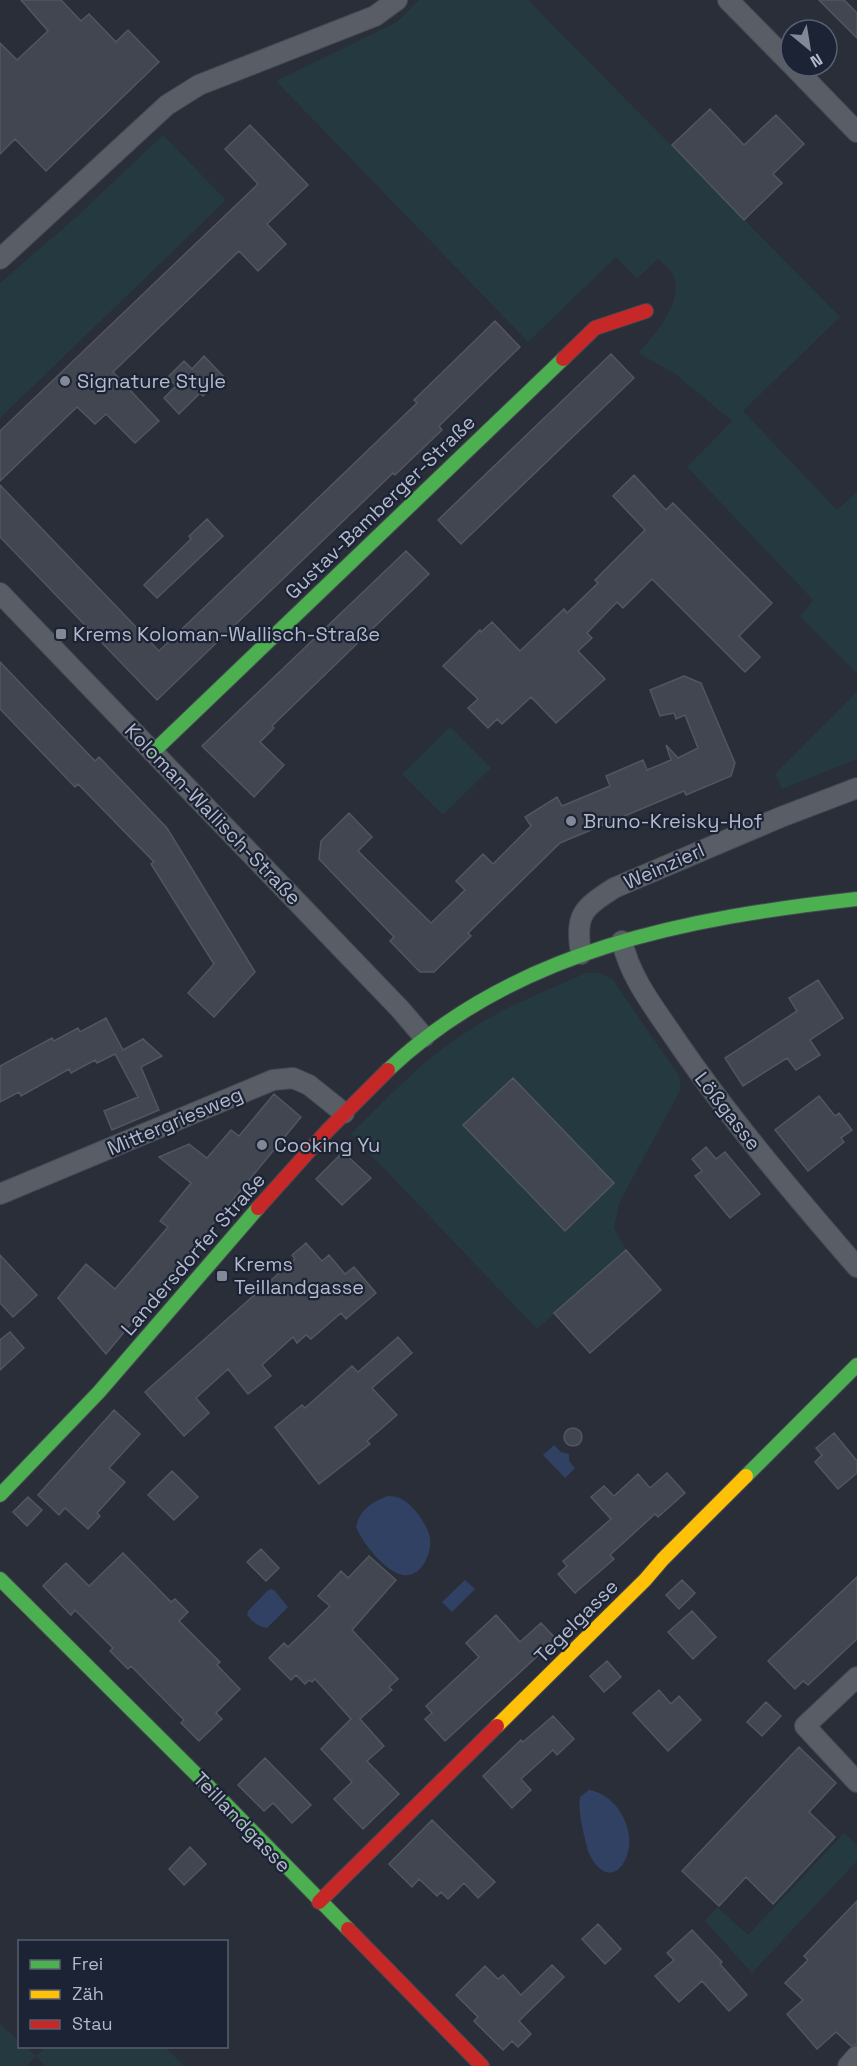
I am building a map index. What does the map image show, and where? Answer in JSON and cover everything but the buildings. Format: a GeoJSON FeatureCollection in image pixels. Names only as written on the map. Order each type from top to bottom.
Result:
{"type":"FeatureCollection","features":[{"type":"Feature","properties":{"kind":"street"},"geometry":{"type":"LineString","coordinates":[[0,259],[167,105],[199,85],[375,16],[397,0]]}},
{"type":"Feature","properties":{"kind":"street"},"geometry":{"type":"LineString","coordinates":[[728,0],[779,52]]}},
{"type":"Feature","properties":{"kind":"street"},"geometry":{"type":"LineString","coordinates":[[805,78],[857,132]]}},
{"type":"Feature","properties":{"kind":"street","name":"Gustav-Bamberger-Straße"},"geometry":{"type":"LineString","coordinates":[[153,751],[595,328],[646,311]]}},
{"type":"Feature","properties":{"kind":"street","name":"Koloman-Wallisch-Straße"},"geometry":{"type":"LineString","coordinates":[[0,593],[400,1009],[424,1037]]}},
{"type":"Feature","properties":{"kind":"street","name":"Weinzierl"},"geometry":{"type":"LineString","coordinates":[[581,954],[578,938],[579,919],[590,904],[614,888],[771,821],[857,788]]}},
{"type":"Feature","properties":{"kind":"street","name":"Landersdorfer Straße"},"geometry":{"type":"LineString","coordinates":[[0,1495],[112,1379],[276,1187],[344,1113],[424,1037],[459,1012],[509,984],[581,954],[622,941],[698,922],[798,905],[857,899]]}},
{"type":"Feature","properties":{"kind":"street","name":"Lößgasse"},"geometry":{"type":"LineString","coordinates":[[622,941],[636,981],[701,1077],[740,1128],[857,1267]]}},
{"type":"Feature","properties":{"kind":"street","name":"Mittergriesweg"},"geometry":{"type":"LineString","coordinates":[[0,1194],[273,1080],[293,1078],[309,1085],[344,1113]]}},
{"type":"Feature","properties":{"kind":"street","name":"Tegelgasse"},"geometry":{"type":"LineString","coordinates":[[320,1902],[637,1588],[663,1559],[857,1365]]}},
{"type":"Feature","properties":{"kind":"street","name":"Teillandgasse"},"geometry":{"type":"LineString","coordinates":[[0,1579],[209,1787],[482,2066]]}},
{"type":"Feature","properties":{"kind":"street"},"geometry":{"type":"LineString","coordinates":[[857,1677],[805,1726],[857,1782]]}},
{"type":"Feature","properties":{"kind":"street"},"geometry":{"type":"LineString","coordinates":[[848,2066],[857,2056]]}},
{"type":"Feature","properties":{"kind":"shaded area"},"geometry":{"type":"Polygon","coordinates":[[[419,0],[528,0],[840,317],[743,411],[837,510],[857,492],[857,673],[800,616],[813,600],[687,467],[732,421],[674,373],[638,353],[671,309],[675,288],[674,277],[667,267],[658,259],[637,279],[616,257],[528,342],[276,81],[397,22],[419,0]]]}},
{"type":"Feature","properties":{"kind":"shaded area"},"geometry":{"type":"Polygon","coordinates":[[[163,135],[226,200],[0,418],[0,283],[73,220],[163,135]]]}},
{"type":"Feature","properties":{"kind":"shaded area"},"geometry":{"type":"Polygon","coordinates":[[[857,692],[857,759],[782,789],[775,774],[857,692]]]}},
{"type":"Feature","properties":{"kind":"shaded area"},"geometry":{"type":"Polygon","coordinates":[[[450,727],[491,768],[443,815],[402,774],[450,727]]]}},
{"type":"Feature","properties":{"kind":"shaded area"},"geometry":{"type":"Polygon","coordinates":[[[586,973],[600,973],[613,980],[679,1076],[681,1089],[619,1203],[614,1228],[626,1250],[537,1329],[351,1134],[408,1078],[454,1040],[513,1006],[586,973]]]}},
{"type":"Feature","properties":{"kind":"shaded area"},"geometry":{"type":"Polygon","coordinates":[[[844,1833],[857,1845],[857,1861],[752,1973],[705,1921],[717,1907],[748,1935],[844,1833]]]}},
{"type":"Feature","properties":{"kind":"shaded area"},"geometry":{"type":"Polygon","coordinates":[[[0,2024],[18,2040],[18,2048],[27,2048],[36,2056],[27,2066],[0,2066],[0,2024]]]}},
{"type":"Feature","properties":{"kind":"shaded area"},"geometry":{"type":"Polygon","coordinates":[[[45,2048],[166,2048],[184,2066],[46,2066],[36,2056],[45,2048]]]}},
{"type":"Feature","properties":{"kind":"water"},"geometry":{"type":"Polygon","coordinates":[[[554,1445],[561,1452],[569,1454],[569,1461],[575,1468],[565,1478],[543,1455],[554,1445]]]}},
{"type":"Feature","properties":{"kind":"water"},"geometry":{"type":"Polygon","coordinates":[[[388,1496],[397,1497],[408,1503],[418,1514],[429,1534],[430,1547],[425,1561],[416,1572],[410,1575],[396,1573],[382,1563],[363,1541],[356,1527],[360,1515],[368,1507],[388,1496]]]}},
{"type":"Feature","properties":{"kind":"water"},"geometry":{"type":"Polygon","coordinates":[[[465,1580],[475,1589],[452,1612],[442,1602],[465,1580]]]}},
{"type":"Feature","properties":{"kind":"water"},"geometry":{"type":"Polygon","coordinates":[[[272,1589],[288,1607],[267,1628],[261,1627],[247,1615],[248,1611],[267,1591],[272,1589]]]}},
{"type":"Feature","properties":{"kind":"water"},"geometry":{"type":"Polygon","coordinates":[[[589,1790],[609,1799],[617,1807],[628,1828],[628,1851],[619,1869],[613,1872],[602,1870],[589,1854],[581,1822],[580,1797],[589,1790]]]}},
{"type":"Feature","properties":{"kind":"traffic: fast"},"geometry":{"type":"LineString","coordinates":[[154,751],[563,359]]}},
{"type":"Feature","properties":{"kind":"traffic: fast"},"geometry":{"type":"LineString","coordinates":[[388,1070],[438,1029],[492,995],[548,968],[607,946],[730,917],[857,899]]}},
{"type":"Feature","properties":{"kind":"traffic: fast"},"geometry":{"type":"LineString","coordinates":[[0,1495],[99,1392],[258,1208]]}},
{"type":"Feature","properties":{"kind":"traffic: fast"},"geometry":{"type":"LineString","coordinates":[[746,1476],[857,1365]]}},
{"type":"Feature","properties":{"kind":"traffic: fast"},"geometry":{"type":"LineString","coordinates":[[0,1579],[348,1929]]}},
{"type":"Feature","properties":{"kind":"traffic: slow"},"geometry":{"type":"LineString","coordinates":[[497,1726],[645,1580],[746,1476]]}},
{"type":"Feature","properties":{"kind":"traffic: jam"},"geometry":{"type":"LineString","coordinates":[[563,359],[595,328],[646,311]]}},
{"type":"Feature","properties":{"kind":"traffic: jam"},"geometry":{"type":"LineString","coordinates":[[258,1208],[327,1131],[388,1070]]}},
{"type":"Feature","properties":{"kind":"traffic: jam"},"geometry":{"type":"LineString","coordinates":[[319,1902],[497,1726]]}},
{"type":"Feature","properties":{"kind":"traffic: jam"},"geometry":{"type":"LineString","coordinates":[[348,1929],[482,2066]]}},
{"type":"Feature","properties":{"kind":"place","name":"Signature Style"},"geometry":{"type":"Point","coordinates":[65,381]}},
{"type":"Feature","properties":{"kind":"place","name":"Krems Koloman-Wallisch-Straße"},"geometry":{"type":"Point","coordinates":[61,634]}},
{"type":"Feature","properties":{"kind":"place","name":"Bruno-Kreisky-Hof"},"geometry":{"type":"Point","coordinates":[571,821]}},
{"type":"Feature","properties":{"kind":"place","name":"Cooking Yu"},"geometry":{"type":"Point","coordinates":[262,1145]}},
{"type":"Feature","properties":{"kind":"place","name":"Krems Teillandgasse"},"geometry":{"type":"Point","coordinates":[222,1276]}}]}
